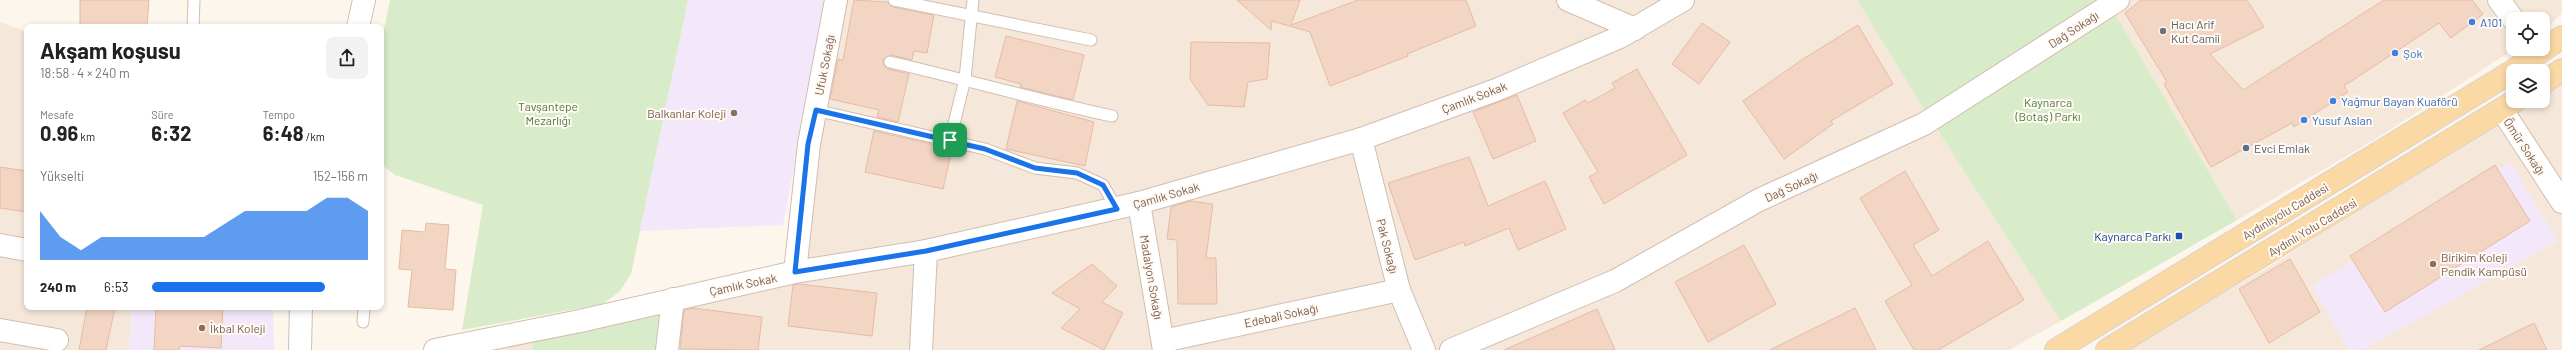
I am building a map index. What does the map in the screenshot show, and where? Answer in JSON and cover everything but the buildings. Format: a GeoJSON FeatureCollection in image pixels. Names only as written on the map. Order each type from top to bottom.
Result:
{"type":"FeatureCollection","features":[{"type":"Feature","properties":{"kind":"main road","name":"Aydınlıyolu Caddesi"},"geometry":{"type":"LineString","coordinates":[[2550,44],[2562,37]]}},
{"type":"Feature","properties":{"kind":"main road","name":"Aydınlıyolu Caddesi"},"geometry":{"type":"LineString","coordinates":[[2522,64],[2533,56]]}},
{"type":"Feature","properties":{"kind":"main road"},"geometry":{"type":"LineString","coordinates":[[2550,78],[2562,70]]}},
{"type":"Feature","properties":{"kind":"main road","name":"Aydınlıyolu Caddesi"},"geometry":{"type":"LineString","coordinates":[[2056,350],[2506,75]]}},
{"type":"Feature","properties":{"kind":"main road","name":"Aydınlı Yolu Caddesi"},"geometry":{"type":"LineString","coordinates":[[2107,350],[2506,107]]}},
{"type":"Feature","properties":{"kind":"street"},"geometry":{"type":"LineString","coordinates":[[359,24],[364,0]]}},
{"type":"Feature","properties":{"kind":"street","name":"Ufuk Sokağı"},"geometry":{"type":"LineString","coordinates":[[795,272],[808,144],[816,110],[836,0]]}},
{"type":"Feature","properties":{"kind":"street"},"geometry":{"type":"LineString","coordinates":[[1568,0],[1635,29]]}},
{"type":"Feature","properties":{"kind":"street","name":"Çamlık Sokak"},"geometry":{"type":"LineString","coordinates":[[435,350],[580,321],[795,272],[926,251],[1140,203],[1361,139],[1496,90],[1635,29],[1683,0]]}},
{"type":"Feature","properties":{"kind":"street","name":"Dağ Sokağı"},"geometry":{"type":"LineString","coordinates":[[1451,350],[1615,281],[1759,200],[1924,124],[2118,0]]}},
{"type":"Feature","properties":{"kind":"street"},"geometry":{"type":"LineString","coordinates":[[2499,0],[2508,12]]}},
{"type":"Feature","properties":{"kind":"street","name":"Ömür Sokağı"},"geometry":{"type":"LineString","coordinates":[[2509,108],[2562,202]]}},
{"type":"Feature","properties":{"kind":"street","name":"Pak Sokağı"},"geometry":{"type":"LineString","coordinates":[[1361,139],[1399,290],[1424,350]]}},
{"type":"Feature","properties":{"kind":"street","name":"Madalyon Sokağı"},"geometry":{"type":"LineString","coordinates":[[1140,203],[1164,345]]}},
{"type":"Feature","properties":{"kind":"street"},"geometry":{"type":"LineString","coordinates":[[0,245],[24,249]]}},
{"type":"Feature","properties":{"kind":"street"},"geometry":{"type":"LineString","coordinates":[[921,350],[926,251]]}},
{"type":"Feature","properties":{"kind":"street","name":"Edebali Sokağı"},"geometry":{"type":"LineString","coordinates":[[1164,345],[1399,290]]}},
{"type":"Feature","properties":{"kind":"street"},"geometry":{"type":"LineString","coordinates":[[667,350],[673,299]]}},
{"type":"Feature","properties":{"kind":"street"},"geometry":{"type":"LineString","coordinates":[[300,350],[301,310]]}},
{"type":"Feature","properties":{"kind":"street"},"geometry":{"type":"LineString","coordinates":[[0,330],[57,340]]}},
{"type":"Feature","properties":{"kind":"lane"},"geometry":{"type":"LineString","coordinates":[[193,24],[194,0]]}},
{"type":"Feature","properties":{"kind":"lane"},"geometry":{"type":"LineString","coordinates":[[894,0],[1091,40]]}},
{"type":"Feature","properties":{"kind":"lane"},"geometry":{"type":"LineString","coordinates":[[950,140],[965,79],[973,0]]}},
{"type":"Feature","properties":{"kind":"lane"},"geometry":{"type":"LineString","coordinates":[[890,62],[965,79],[1019,96],[1112,116]]}},
{"type":"Feature","properties":{"kind":"lane"},"geometry":{"type":"LineString","coordinates":[[816,110],[985,149],[1035,168],[1077,173],[1093,178],[1103,185],[1117,209]]}},
{"type":"Feature","properties":{"kind":"lane"},"geometry":{"type":"LineString","coordinates":[[363,322],[364,310]]}},
{"type":"Feature","properties":{"kind":"shaded area","name":"Balkanlar Koleji"},"geometry":{"type":"Polygon","coordinates":[[[688,0],[826,0],[783,225],[640,231],[688,0]]]}},
{"type":"Feature","properties":{"kind":"shaded area"},"geometry":{"type":"Polygon","coordinates":[[[842,0],[1857,0],[1922,106],[2061,321],[2009,350],[674,350],[680,303],[799,278],[842,0]]]}},
{"type":"Feature","properties":{"kind":"shaded area"},"geometry":{"type":"Polygon","coordinates":[[[2119,0],[2562,0],[2562,14],[2550,24],[2550,12],[2506,12],[2506,54],[2379,137],[2237,220],[2115,16],[2119,0]]]}},
{"type":"Feature","properties":{"kind":"shaded area"},"geometry":{"type":"Polygon","coordinates":[[[0,22],[24,31],[24,310],[132,310],[129,350],[0,350],[0,22]]]}},
{"type":"Feature","properties":{"kind":"shaded area"},"geometry":{"type":"Polygon","coordinates":[[[2562,81],[2562,350],[2125,350],[2267,268],[2519,108],[2550,108],[2550,89],[2562,81]]]}},
{"type":"Feature","properties":{"kind":"shaded area","name":"Birikim Koleji Pendik Kampüsü"},"geometry":{"type":"Polygon","coordinates":[[[2510,162],[2558,241],[2363,350],[2348,350],[2312,286],[2510,162]]]}},
{"type":"Feature","properties":{"kind":"shaded area","name":"İkbal Koleji"},"geometry":{"type":"Polygon","coordinates":[[[132,310],[273,310],[274,350],[129,350],[132,310]]]}},
{"type":"Feature","properties":{"kind":"shaded area"},"geometry":{"type":"Polygon","coordinates":[[[533,342],[532,350],[481,350],[533,342]]]}},
{"type":"Feature","properties":{"kind":"green space","name":"Tavşantepe Mezarlığı"},"geometry":{"type":"Polygon","coordinates":[[[390,0],[688,0],[631,274],[620,291],[603,304],[462,330],[483,205],[395,175],[384,166],[384,29],[390,0]]]}},
{"type":"Feature","properties":{"kind":"green space","name":"Kaynarca (Botaş) Parkı"},"geometry":{"type":"Polygon","coordinates":[[[1857,0],[2119,0],[2116,16],[2237,220],[2061,321],[1922,106],[1857,0]]]}},
{"type":"Feature","properties":{"kind":"green space"},"geometry":{"type":"Polygon","coordinates":[[[661,312],[656,350],[532,350],[533,342],[661,312]]]}},
{"type":"Feature","properties":{"kind":"place","name":"A101"},"geometry":{"type":"Point","coordinates":[2472,22]}},
{"type":"Feature","properties":{"kind":"place","name":"Hacı Arif Kut Camii"},"geometry":{"type":"Point","coordinates":[2163,31]}},
{"type":"Feature","properties":{"kind":"place","name":"Şok"},"geometry":{"type":"Point","coordinates":[2395,53]}},
{"type":"Feature","properties":{"kind":"place","name":"Yağmur Bayan Kuaförü"},"geometry":{"type":"Point","coordinates":[2333,101]}},
{"type":"Feature","properties":{"kind":"place","name":"Balkanlar Koleji"},"geometry":{"type":"Point","coordinates":[734,113]}},
{"type":"Feature","properties":{"kind":"place","name":"Yusuf Aslan"},"geometry":{"type":"Point","coordinates":[2304,120]}},
{"type":"Feature","properties":{"kind":"place","name":"Evci Emlak"},"geometry":{"type":"Point","coordinates":[2246,148]}},
{"type":"Feature","properties":{"kind":"place","name":"Kaynarca Parkı"},"geometry":{"type":"Point","coordinates":[2179,236]}},
{"type":"Feature","properties":{"kind":"place","name":"Birikim Koleji Pendik Kampüsü"},"geometry":{"type":"Point","coordinates":[2433,264]}},
{"type":"Feature","properties":{"kind":"place","name":"İkbal Koleji"},"geometry":{"type":"Point","coordinates":[202,328]}},
{"type":"Feature","properties":{"kind":"route"},"geometry":{"type":"LineString","coordinates":[[816,110],[872,124],[950,140],[985,149],[1035,168],[1077,173],[1093,178],[1103,185],[1111,195],[1117,209],[926,251],[795,272],[808,144],[816,110]]}}]}
